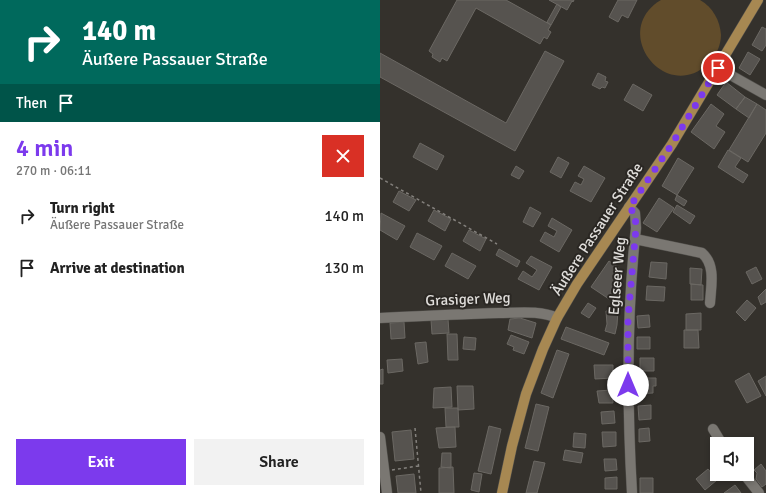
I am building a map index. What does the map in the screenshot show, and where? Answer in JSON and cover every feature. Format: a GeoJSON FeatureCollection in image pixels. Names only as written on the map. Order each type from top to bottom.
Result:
{"type":"FeatureCollection","features":[{"type":"Feature","properties":{"kind":"main road","name":"Äußere Passauer Straße"},"geometry":{"type":"LineString","coordinates":[[502,493],[512,446],[524,402],[543,349],[557,318],[577,284],[672,144],[758,0]]}},
{"type":"Feature","properties":{"kind":"street"},"geometry":{"type":"LineString","coordinates":[[718,68],[766,95]]}},
{"type":"Feature","properties":{"kind":"street","name":"Eglseer Weg"},"geometry":{"type":"LineString","coordinates":[[629,208],[635,213],[628,329],[628,407],[632,493]]}},
{"type":"Feature","properties":{"kind":"street"},"geometry":{"type":"LineString","coordinates":[[634,239],[702,253],[708,259],[711,267],[710,303]]}},
{"type":"Feature","properties":{"kind":"street","name":"Grasiger Weg"},"geometry":{"type":"LineString","coordinates":[[380,318],[459,314],[526,313],[550,314],[557,318]]}},
{"type":"Feature","properties":{"kind":"street"},"geometry":{"type":"LineString","coordinates":[[713,429],[718,437]]}},
{"type":"Feature","properties":{"kind":"street"},"geometry":{"type":"LineString","coordinates":[[380,437],[387,493]]}},
{"type":"Feature","properties":{"kind":"street"},"geometry":{"type":"LineString","coordinates":[[750,481],[759,493]]}},
{"type":"Feature","properties":{"kind":"path"},"geometry":{"type":"LineString","coordinates":[[380,178],[497,244]]}},
{"type":"Feature","properties":{"kind":"path"},"geometry":{"type":"LineString","coordinates":[[415,428],[421,493]]}},
{"type":"Feature","properties":{"kind":"path"},"geometry":{"type":"LineString","coordinates":[[384,471],[419,466]]}},
{"type":"Feature","properties":{"kind":"shaded area"},"geometry":{"type":"Polygon","coordinates":[[[661,0],[700,0],[712,10],[719,25],[721,35],[717,52],[707,65],[690,74],[674,75],[660,69],[648,58],[642,44],[640,28],[647,13],[661,0]]]}},
{"type":"Feature","properties":{"kind":"building"},"geometry":{"type":"Polygon","coordinates":[[[457,0],[506,0],[551,25],[548,30],[551,32],[547,39],[544,37],[540,44],[476,8],[447,61],[442,58],[440,62],[432,57],[433,54],[429,51],[457,0]]]}},
{"type":"Feature","properties":{"kind":"building"},"geometry":{"type":"Polygon","coordinates":[[[549,0],[574,0],[567,10],[549,0]]]}},
{"type":"Feature","properties":{"kind":"building"},"geometry":{"type":"Polygon","coordinates":[[[618,0],[637,0],[628,18],[622,15],[618,22],[609,17],[618,0]]]}},
{"type":"Feature","properties":{"kind":"building"},"geometry":{"type":"Polygon","coordinates":[[[557,4],[561,7],[551,25],[547,22],[557,4]]]}},
{"type":"Feature","properties":{"kind":"building"},"geometry":{"type":"Polygon","coordinates":[[[762,27],[766,29],[766,45],[762,51],[752,45],[762,27]]]}},
{"type":"Feature","properties":{"kind":"building"},"geometry":{"type":"Polygon","coordinates":[[[545,51],[564,61],[515,151],[380,77],[380,53],[506,123],[545,51]]]}},
{"type":"Feature","properties":{"kind":"building"},"geometry":{"type":"Polygon","coordinates":[[[748,52],[760,59],[750,75],[739,68],[748,52]]]}},
{"type":"Feature","properties":{"kind":"building"},"geometry":{"type":"Polygon","coordinates":[[[598,73],[606,77],[605,81],[608,82],[605,88],[602,87],[600,89],[592,85],[598,73]]]}},
{"type":"Feature","properties":{"kind":"building"},"geometry":{"type":"Polygon","coordinates":[[[726,82],[745,97],[736,109],[717,95],[726,82]]]}},
{"type":"Feature","properties":{"kind":"building"},"geometry":{"type":"Polygon","coordinates":[[[633,84],[652,95],[643,111],[624,100],[633,84]]]}},
{"type":"Feature","properties":{"kind":"building"},"geometry":{"type":"Polygon","coordinates":[[[745,97],[757,104],[749,118],[736,109],[745,97]]]}},
{"type":"Feature","properties":{"kind":"building"},"geometry":{"type":"Polygon","coordinates":[[[711,104],[724,114],[716,126],[725,132],[714,149],[691,132],[711,104]]]}},
{"type":"Feature","properties":{"kind":"building"},"geometry":{"type":"Polygon","coordinates":[[[757,104],[766,110],[766,133],[748,162],[729,150],[757,104]]]}},
{"type":"Feature","properties":{"kind":"building"},"geometry":{"type":"Polygon","coordinates":[[[420,143],[444,156],[437,170],[413,157],[420,143]]]}},
{"type":"Feature","properties":{"kind":"building"},"geometry":{"type":"Polygon","coordinates":[[[728,150],[741,158],[735,167],[748,175],[743,183],[718,167],[728,150]]]}},
{"type":"Feature","properties":{"kind":"building"},"geometry":{"type":"Polygon","coordinates":[[[558,157],[569,163],[561,178],[550,172],[558,157]]]}},
{"type":"Feature","properties":{"kind":"building"},"geometry":{"type":"Polygon","coordinates":[[[678,158],[694,168],[677,195],[662,186],[678,158]]]}},
{"type":"Feature","properties":{"kind":"building"},"geometry":{"type":"Polygon","coordinates":[[[516,166],[524,171],[519,179],[511,175],[516,166]]]}},
{"type":"Feature","properties":{"kind":"building"},"geometry":{"type":"Polygon","coordinates":[[[584,166],[605,178],[591,202],[570,191],[575,182],[581,185],[584,179],[578,176],[584,166]]]}},
{"type":"Feature","properties":{"kind":"building"},"geometry":{"type":"Polygon","coordinates":[[[399,191],[416,200],[409,211],[393,202],[399,191]]]}},
{"type":"Feature","properties":{"kind":"building"},"geometry":{"type":"Polygon","coordinates":[[[677,195],[687,201],[684,206],[675,200],[677,195]]]}},
{"type":"Feature","properties":{"kind":"building"},"geometry":{"type":"Polygon","coordinates":[[[659,198],[674,208],[657,232],[643,223],[659,198]]]}},
{"type":"Feature","properties":{"kind":"building"},"geometry":{"type":"Polygon","coordinates":[[[677,205],[695,216],[690,224],[673,212],[677,205]]]}},
{"type":"Feature","properties":{"kind":"building"},"geometry":{"type":"Polygon","coordinates":[[[530,207],[541,213],[533,227],[523,222],[530,207]]]}},
{"type":"Feature","properties":{"kind":"building"},"geometry":{"type":"Polygon","coordinates":[[[434,210],[451,219],[445,231],[428,221],[434,210]]]}},
{"type":"Feature","properties":{"kind":"building"},"geometry":{"type":"Polygon","coordinates":[[[381,213],[405,226],[397,240],[380,230],[381,213]]]}},
{"type":"Feature","properties":{"kind":"building"},"geometry":{"type":"Polygon","coordinates":[[[552,218],[572,230],[559,252],[540,241],[545,232],[554,237],[557,231],[548,226],[552,218]]]}},
{"type":"Feature","properties":{"kind":"building"},"geometry":{"type":"Polygon","coordinates":[[[469,230],[486,239],[480,251],[463,241],[469,230]]]}},
{"type":"Feature","properties":{"kind":"building"},"geometry":{"type":"Polygon","coordinates":[[[417,233],[442,246],[434,260],[410,247],[417,233]]]}},
{"type":"Feature","properties":{"kind":"building"},"geometry":{"type":"Polygon","coordinates":[[[499,249],[520,261],[517,267],[496,255],[499,249]]]}},
{"type":"Feature","properties":{"kind":"building"},"geometry":{"type":"Polygon","coordinates":[[[452,253],[476,266],[468,279],[445,266],[452,253]]]}},
{"type":"Feature","properties":{"kind":"building"},"geometry":{"type":"Polygon","coordinates":[[[531,256],[552,267],[539,290],[518,279],[523,271],[532,277],[537,270],[526,263],[531,256]]]}},
{"type":"Feature","properties":{"kind":"building"},"geometry":{"type":"Polygon","coordinates":[[[609,261],[619,268],[615,275],[619,278],[616,283],[618,285],[609,299],[591,287],[609,261]]]}},
{"type":"Feature","properties":{"kind":"building"},"geometry":{"type":"Polygon","coordinates":[[[651,262],[667,263],[666,279],[649,277],[651,262]]]}},
{"type":"Feature","properties":{"kind":"building"},"geometry":{"type":"Polygon","coordinates":[[[756,267],[762,279],[752,284],[746,272],[756,267]]]}},
{"type":"Feature","properties":{"kind":"building"},"geometry":{"type":"Polygon","coordinates":[[[690,268],[702,269],[701,285],[690,284],[690,268]]]}},
{"type":"Feature","properties":{"kind":"building"},"geometry":{"type":"Polygon","coordinates":[[[691,284],[703,285],[703,300],[691,300],[691,284]]]}},
{"type":"Feature","properties":{"kind":"building"},"geometry":{"type":"Polygon","coordinates":[[[647,286],[665,287],[664,301],[646,300],[647,286]]]}},
{"type":"Feature","properties":{"kind":"building"},"geometry":{"type":"Polygon","coordinates":[[[766,289],[766,302],[761,305],[758,297],[766,289]]]}},
{"type":"Feature","properties":{"kind":"building"},"geometry":{"type":"Polygon","coordinates":[[[747,300],[756,308],[745,321],[736,312],[747,300]]]}},
{"type":"Feature","properties":{"kind":"building"},"geometry":{"type":"Polygon","coordinates":[[[588,303],[596,308],[589,318],[581,313],[588,303]]]}},
{"type":"Feature","properties":{"kind":"building"},"geometry":{"type":"Polygon","coordinates":[[[618,310],[615,334],[605,331],[607,324],[606,311],[618,310]]]}},
{"type":"Feature","properties":{"kind":"building"},"geometry":{"type":"Polygon","coordinates":[[[701,313],[701,330],[686,330],[686,314],[701,313]]]}},
{"type":"Feature","properties":{"kind":"building"},"geometry":{"type":"Polygon","coordinates":[[[649,315],[650,327],[638,328],[637,316],[649,315]]]}},
{"type":"Feature","properties":{"kind":"building"},"geometry":{"type":"Polygon","coordinates":[[[520,318],[536,323],[532,338],[508,330],[510,319],[520,318]]]}},
{"type":"Feature","properties":{"kind":"building"},"geometry":{"type":"Polygon","coordinates":[[[448,319],[449,333],[432,334],[431,320],[448,319]]]}},
{"type":"Feature","properties":{"kind":"building"},"geometry":{"type":"Polygon","coordinates":[[[404,322],[405,338],[391,339],[390,323],[404,322]]]}},
{"type":"Feature","properties":{"kind":"building"},"geometry":{"type":"Polygon","coordinates":[[[566,327],[609,343],[604,355],[561,339],[566,327]]]}},
{"type":"Feature","properties":{"kind":"building"},"geometry":{"type":"Polygon","coordinates":[[[684,330],[698,330],[699,348],[684,348],[684,330]]]}},
{"type":"Feature","properties":{"kind":"building"},"geometry":{"type":"Polygon","coordinates":[[[447,334],[457,334],[458,360],[448,360],[447,334]]]}},
{"type":"Feature","properties":{"kind":"building"},"geometry":{"type":"Polygon","coordinates":[[[511,335],[529,342],[524,354],[513,350],[514,347],[507,344],[511,335]]]}},
{"type":"Feature","properties":{"kind":"building"},"geometry":{"type":"Polygon","coordinates":[[[464,337],[476,338],[475,350],[463,349],[464,337]]]}},
{"type":"Feature","properties":{"kind":"building"},"geometry":{"type":"Polygon","coordinates":[[[637,337],[650,337],[650,349],[637,349],[637,337]]]}},
{"type":"Feature","properties":{"kind":"building"},"geometry":{"type":"Polygon","coordinates":[[[426,342],[428,362],[418,364],[415,343],[426,342]]]}},
{"type":"Feature","properties":{"kind":"building"},"geometry":{"type":"Polygon","coordinates":[[[557,350],[569,354],[553,398],[541,393],[557,350]]]}},
{"type":"Feature","properties":{"kind":"building"},"geometry":{"type":"Polygon","coordinates":[[[640,358],[654,358],[654,371],[640,371],[640,358]]]}},
{"type":"Feature","properties":{"kind":"building"},"geometry":{"type":"Polygon","coordinates":[[[402,359],[403,371],[388,373],[387,360],[402,359]]]}},
{"type":"Feature","properties":{"kind":"building"},"geometry":{"type":"Polygon","coordinates":[[[594,365],[613,365],[613,378],[595,379],[594,365]]]}},
{"type":"Feature","properties":{"kind":"building"},"geometry":{"type":"Polygon","coordinates":[[[383,369],[383,384],[380,384],[380,370],[383,369]]]}},
{"type":"Feature","properties":{"kind":"building"},"geometry":{"type":"Polygon","coordinates":[[[749,373],[761,396],[747,403],[735,381],[749,373]]]}},
{"type":"Feature","properties":{"kind":"building"},"geometry":{"type":"Polygon","coordinates":[[[766,376],[766,396],[758,381],[766,376]]]}},
{"type":"Feature","properties":{"kind":"building"},"geometry":{"type":"Polygon","coordinates":[[[636,378],[656,378],[656,386],[653,386],[653,393],[637,394],[636,378]]]}},
{"type":"Feature","properties":{"kind":"building"},"geometry":{"type":"Polygon","coordinates":[[[457,386],[473,386],[474,409],[458,410],[457,386]]]}},
{"type":"Feature","properties":{"kind":"building"},"geometry":{"type":"Polygon","coordinates":[[[451,387],[452,407],[433,408],[434,388],[451,387]]]}},
{"type":"Feature","properties":{"kind":"building"},"geometry":{"type":"Polygon","coordinates":[[[612,390],[613,403],[599,403],[597,391],[612,390]]]}},
{"type":"Feature","properties":{"kind":"building"},"geometry":{"type":"Polygon","coordinates":[[[536,404],[549,407],[538,451],[525,448],[536,404]]]}},
{"type":"Feature","properties":{"kind":"building"},"geometry":{"type":"Polygon","coordinates":[[[651,405],[651,419],[639,420],[638,406],[651,405]]]}},
{"type":"Feature","properties":{"kind":"building"},"geometry":{"type":"Polygon","coordinates":[[[445,408],[458,408],[459,427],[446,427],[445,408]]]}},
{"type":"Feature","properties":{"kind":"building"},"geometry":{"type":"Polygon","coordinates":[[[614,411],[615,423],[602,424],[601,412],[614,411]]]}},
{"type":"Feature","properties":{"kind":"building"},"geometry":{"type":"Polygon","coordinates":[[[489,426],[501,429],[491,474],[478,471],[489,426]]]}},
{"type":"Feature","properties":{"kind":"building"},"geometry":{"type":"Polygon","coordinates":[[[455,427],[456,447],[439,448],[436,428],[455,427]]]}},
{"type":"Feature","properties":{"kind":"building"},"geometry":{"type":"Polygon","coordinates":[[[649,428],[650,441],[639,442],[639,429],[649,428]]]}},
{"type":"Feature","properties":{"kind":"building"},"geometry":{"type":"Polygon","coordinates":[[[411,430],[414,459],[395,461],[392,432],[411,430]]]}},
{"type":"Feature","properties":{"kind":"building"},"geometry":{"type":"Polygon","coordinates":[[[602,432],[616,432],[616,446],[603,447],[602,432]]]}},
{"type":"Feature","properties":{"kind":"building"},"geometry":{"type":"Polygon","coordinates":[[[574,433],[586,434],[585,448],[573,447],[574,433]]]}},
{"type":"Feature","properties":{"kind":"building"},"geometry":{"type":"Polygon","coordinates":[[[565,450],[583,453],[581,463],[563,460],[565,450]]]}},
{"type":"Feature","properties":{"kind":"building"},"geometry":{"type":"Polygon","coordinates":[[[442,453],[451,453],[451,468],[441,467],[442,453]]]}},
{"type":"Feature","properties":{"kind":"building"},"geometry":{"type":"Polygon","coordinates":[[[604,459],[616,459],[617,470],[605,471],[604,459]]]}},
{"type":"Feature","properties":{"kind":"building"},"geometry":{"type":"Polygon","coordinates":[[[534,461],[545,463],[537,493],[526,493],[534,461]]]}},
{"type":"Feature","properties":{"kind":"building"},"geometry":{"type":"Polygon","coordinates":[[[761,464],[766,471],[766,484],[762,487],[756,479],[757,473],[754,470],[761,464]]]}},
{"type":"Feature","properties":{"kind":"building"},"geometry":{"type":"Polygon","coordinates":[[[453,467],[454,493],[439,493],[439,468],[453,467]]]}},
{"type":"Feature","properties":{"kind":"building"},"geometry":{"type":"Polygon","coordinates":[[[708,469],[710,471],[710,481],[716,481],[705,490],[696,479],[708,469]]]}},
{"type":"Feature","properties":{"kind":"building"},"geometry":{"type":"Polygon","coordinates":[[[474,473],[482,474],[479,492],[471,490],[474,473]]]}},
{"type":"Feature","properties":{"kind":"building"},"geometry":{"type":"Polygon","coordinates":[[[414,474],[416,493],[398,493],[396,476],[414,474]]]}},
{"type":"Feature","properties":{"kind":"building"},"geometry":{"type":"Polygon","coordinates":[[[617,477],[617,489],[605,489],[605,478],[617,477]]]}},
{"type":"Feature","properties":{"kind":"building"},"geometry":{"type":"Polygon","coordinates":[[[640,478],[653,478],[653,493],[640,493],[640,478]]]}},
{"type":"Feature","properties":{"kind":"building"},"geometry":{"type":"Polygon","coordinates":[[[735,485],[741,493],[724,493],[735,485]]]}},
{"type":"Feature","properties":{"kind":"route"},"geometry":{"type":"LineString","coordinates":[[628,385],[628,307],[636,228],[635,213],[629,208],[672,144],[718,68]]}}]}
